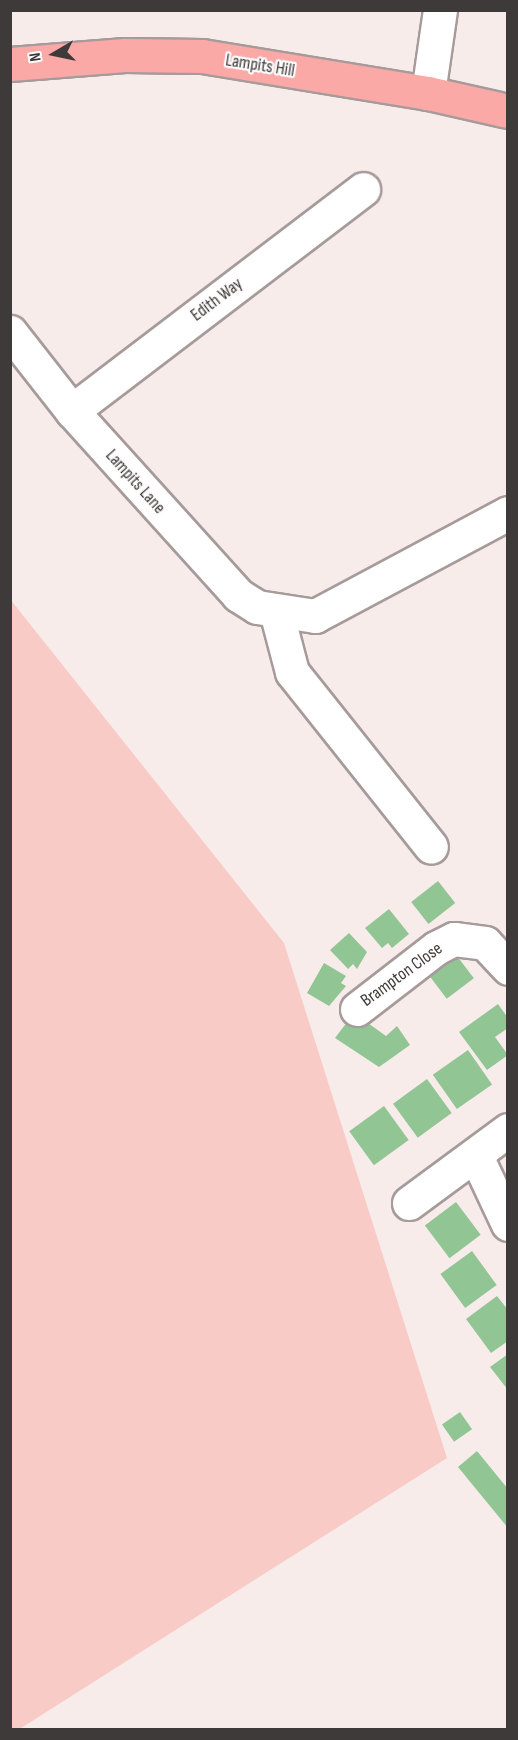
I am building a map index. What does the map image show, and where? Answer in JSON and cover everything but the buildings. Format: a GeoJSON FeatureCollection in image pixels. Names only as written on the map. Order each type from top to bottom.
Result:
{"type":"FeatureCollection","features":[{"type":"Feature","properties":{"kind":"main road","name":"Lampits Hill"},"geometry":{"type":"LineString","coordinates":[[10,64],[125,55],[202,56],[428,93],[507,111]]}},
{"type":"Feature","properties":{"kind":"street"},"geometry":{"type":"LineString","coordinates":[[428,93],[440,10]]}},
{"type":"Feature","properties":{"kind":"street","name":"Edith Way"},"geometry":{"type":"LineString","coordinates":[[72,411],[363,189]]}},
{"type":"Feature","properties":{"kind":"street","name":"Lampits Lane"},"geometry":{"type":"LineString","coordinates":[[10,332],[72,411],[238,595],[276,612],[315,616],[507,513]]}},
{"type":"Feature","properties":{"kind":"street"},"geometry":{"type":"LineString","coordinates":[[276,612],[292,672],[431,847]]}},
{"type":"Feature","properties":{"kind":"street","name":"Brampton Close"},"geometry":{"type":"LineString","coordinates":[[357,1009],[436,948],[454,939],[485,943],[507,968]]}},
{"type":"Feature","properties":{"kind":"street"},"geometry":{"type":"LineString","coordinates":[[409,1203],[476,1156],[507,1130]]}},
{"type":"Feature","properties":{"kind":"street"},"geometry":{"type":"LineString","coordinates":[[476,1156],[507,1224]]}},
{"type":"Feature","properties":{"kind":"shaded area"},"geometry":{"type":"Polygon","coordinates":[[[10,599],[284,943],[447,1458],[18,1730],[10,1729],[10,599]]]}}]}
